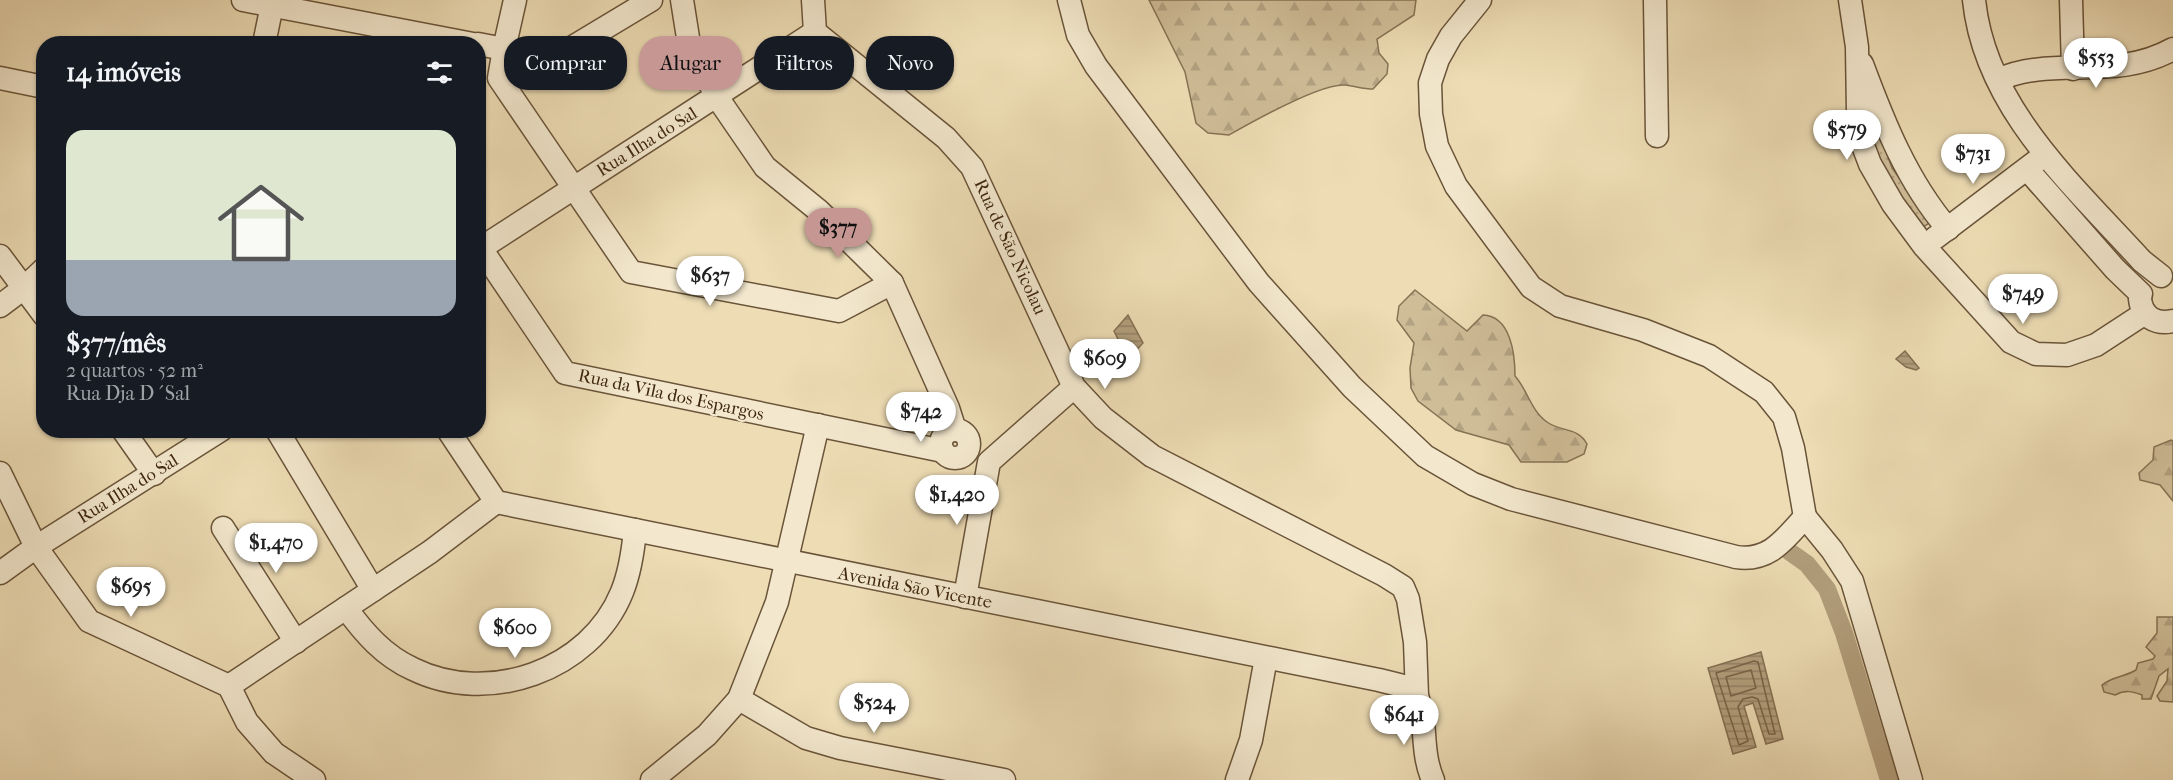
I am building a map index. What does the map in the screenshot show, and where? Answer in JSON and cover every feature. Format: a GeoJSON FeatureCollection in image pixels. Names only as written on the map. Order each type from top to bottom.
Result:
{"type":"FeatureCollection","features":[{"type":"Feature","properties":{"kind":"street"},"geometry":{"type":"LineString","coordinates":[[243,0],[273,3],[394,36]]}},
{"type":"Feature","properties":{"kind":"street"},"geometry":{"type":"LineString","coordinates":[[507,36],[514,0]]}},
{"type":"Feature","properties":{"kind":"street"},"geometry":{"type":"LineString","coordinates":[[591,36],[651,0]]}},
{"type":"Feature","properties":{"kind":"street"},"geometry":{"type":"LineString","coordinates":[[682,0],[689,44],[717,97],[765,167],[819,211],[892,283],[948,408],[955,430],[966,436],[969,444],[966,452]]}},
{"type":"Feature","properties":{"kind":"street"},"geometry":{"type":"LineString","coordinates":[[813,0],[816,32]]}},
{"type":"Feature","properties":{"kind":"street"},"geometry":{"type":"LineString","coordinates":[[1069,0],[1078,35],[1096,66],[1259,283],[1352,387],[1425,456],[1473,484],[1511,498],[1736,557],[1749,559],[1771,552],[1805,517]]}},
{"type":"Feature","properties":{"kind":"street"},"geometry":{"type":"LineString","coordinates":[[1480,0],[1451,36],[1438,59],[1430,84],[1431,114],[1437,146],[1456,186],[1531,287],[1560,306],[1644,330],[1709,356],[1764,392],[1784,417],[1793,448],[1805,517],[1832,550],[1852,581],[1911,780]]}},
{"type":"Feature","properties":{"kind":"street"},"geometry":{"type":"LineString","coordinates":[[1655,0],[1657,136]]}},
{"type":"Feature","properties":{"kind":"street"},"geometry":{"type":"LineString","coordinates":[[1850,0],[1857,47],[1856,86],[1862,143],[1880,184],[1924,246],[2011,342],[2036,354],[2050,356],[2084,351],[2158,316]]}},
{"type":"Feature","properties":{"kind":"street"},"geometry":{"type":"LineString","coordinates":[[1974,0],[1980,35],[1998,80],[2014,111],[2045,154],[2142,261],[2169,276]]}},
{"type":"Feature","properties":{"kind":"street"},"geometry":{"type":"LineString","coordinates":[[2071,0],[2073,69]]}},
{"type":"Feature","properties":{"kind":"street"},"geometry":{"type":"LineString","coordinates":[[266,36],[273,3]]}},
{"type":"Feature","properties":{"kind":"street","name":"Rua Ilha do Sal"},"geometry":{"type":"LineString","coordinates":[[486,244],[816,32]]}},
{"type":"Feature","properties":{"kind":"street","name":"Rua de São Nicolau"},"geometry":{"type":"LineString","coordinates":[[816,32],[946,138],[972,167],[1074,387],[1103,418],[1152,456],[1384,575],[1403,587],[1412,613],[1416,696],[1422,707],[1425,762],[1433,780]]}},
{"type":"Feature","properties":{"kind":"street"},"geometry":{"type":"LineString","coordinates":[[486,46],[504,49],[499,78],[504,86]]}},
{"type":"Feature","properties":{"kind":"street"},"geometry":{"type":"LineString","coordinates":[[1857,47],[1883,121],[1923,198],[1948,229]]}},
{"type":"Feature","properties":{"kind":"street"},"geometry":{"type":"LineString","coordinates":[[1998,80],[2021,72],[2136,64],[2155,59],[2173,49]]}},
{"type":"Feature","properties":{"kind":"street"},"geometry":{"type":"LineString","coordinates":[[1,84],[36,86]]}},
{"type":"Feature","properties":{"kind":"street"},"geometry":{"type":"LineString","coordinates":[[507,90],[630,272],[838,311],[892,283]]}},
{"type":"Feature","properties":{"kind":"street"},"geometry":{"type":"LineString","coordinates":[[1924,246],[2045,154]]}},
{"type":"Feature","properties":{"kind":"street"},"geometry":{"type":"LineString","coordinates":[[2027,169],[2158,316]]}},
{"type":"Feature","properties":{"kind":"street"},"geometry":{"type":"LineString","coordinates":[[0,255],[36,304]]}},
{"type":"Feature","properties":{"kind":"street","name":"Rua da Vila dos Espargos"},"geometry":{"type":"LineString","coordinates":[[486,257],[565,373],[943,451]]}},
{"type":"Feature","properties":{"kind":"street"},"geometry":{"type":"LineString","coordinates":[[2158,316],[2145,285],[2169,276]]}},
{"type":"Feature","properties":{"kind":"street"},"geometry":{"type":"LineString","coordinates":[[0,306],[36,277]]}},
{"type":"Feature","properties":{"kind":"street"},"geometry":{"type":"LineString","coordinates":[[965,597],[989,462],[1074,387]]}},
{"type":"Feature","properties":{"kind":"street"},"geometry":{"type":"LineString","coordinates":[[652,780],[707,735],[739,699],[777,602],[818,425]]}},
{"type":"Feature","properties":{"kind":"street"},"geometry":{"type":"LineString","coordinates":[[955,430],[944,435],[941,443],[943,451],[954,457],[966,452],[989,462]]}},
{"type":"Feature","properties":{"kind":"street"},"geometry":{"type":"LineString","coordinates":[[129,438],[154,474]]}},
{"type":"Feature","properties":{"kind":"street","name":"Rua Ilha do Sal"},"geometry":{"type":"LineString","coordinates":[[0,573],[36,547],[209,438]]}},
{"type":"Feature","properties":{"kind":"street"},"geometry":{"type":"LineString","coordinates":[[282,438],[373,590]]}},
{"type":"Feature","properties":{"kind":"street"},"geometry":{"type":"LineString","coordinates":[[229,686],[373,590],[496,502],[453,438]]}},
{"type":"Feature","properties":{"kind":"street"},"geometry":{"type":"LineString","coordinates":[[0,473],[36,547],[89,621],[229,686],[247,722],[274,753],[314,780]]}},
{"type":"Feature","properties":{"kind":"street","name":"Avenida São Vicente"},"geometry":{"type":"LineString","coordinates":[[496,502],[1379,680],[1403,686],[1416,696]]}},
{"type":"Feature","properties":{"kind":"street"},"geometry":{"type":"LineString","coordinates":[[222,528],[297,642]]}},
{"type":"Feature","properties":{"kind":"street"},"geometry":{"type":"LineString","coordinates":[[346,608],[364,633],[413,670],[442,680],[472,684],[503,683],[533,675],[560,662],[585,644],[606,621],[621,595],[631,566],[635,530]]}},
{"type":"Feature","properties":{"kind":"street"},"geometry":{"type":"LineString","coordinates":[[1237,780],[1251,740],[1266,658]]}},
{"type":"Feature","properties":{"kind":"street"},"geometry":{"type":"LineString","coordinates":[[739,699],[806,738],[840,748],[994,779]]}},
{"type":"Feature","properties":{"kind":"green space"},"geometry":{"type":"Polygon","coordinates":[[[1149,0],[1416,0],[1414,15],[1377,39],[1379,53],[1388,64],[1387,74],[1373,89],[1345,85],[1320,90],[1286,104],[1229,135],[1208,133],[1196,123],[1185,72],[1149,0]]]}},
{"type":"Feature","properties":{"kind":"green space"},"geometry":{"type":"Polygon","coordinates":[[[1872,122],[1875,122],[1892,168],[1929,220],[1928,224],[1923,227],[1888,177],[1880,161],[1871,133],[1872,122]]]}},
{"type":"Feature","properties":{"kind":"green space"},"geometry":{"type":"Polygon","coordinates":[[[1415,290],[1467,331],[1483,315],[1500,322],[1510,338],[1515,376],[1533,406],[1547,422],[1579,435],[1587,444],[1584,454],[1567,462],[1521,462],[1509,445],[1456,430],[1418,401],[1411,388],[1410,368],[1414,343],[1397,320],[1399,306],[1415,290]]]}},
{"type":"Feature","properties":{"kind":"green space"},"geometry":{"type":"Polygon","coordinates":[[[2173,441],[2173,501],[2160,485],[2140,480],[2139,473],[2153,460],[2154,447],[2173,441]]]}},
{"type":"Feature","properties":{"kind":"green space"},"geometry":{"type":"Polygon","coordinates":[[[2157,617],[2173,617],[2173,702],[2160,701],[2157,696],[2167,681],[2168,669],[2159,676],[2151,699],[2142,699],[2142,695],[2132,692],[2115,695],[2104,692],[2102,685],[2106,682],[2136,670],[2138,663],[2153,659],[2155,656],[2146,647],[2157,633],[2157,617]]]}},
{"type":"Feature","properties":{"kind":"water"},"geometry":{"type":"Polygon","coordinates":[[[1128,315],[1143,343],[1128,359],[1114,331],[1128,315]]]}},
{"type":"Feature","properties":{"kind":"water"},"geometry":{"type":"Polygon","coordinates":[[[1905,351],[1919,368],[1916,370],[1906,367],[1896,359],[1905,351]]]}},
{"type":"Feature","properties":{"kind":"water"},"geometry":{"type":"Polygon","coordinates":[[[1761,652],[1783,739],[1766,744],[1753,703],[1744,706],[1756,747],[1733,754],[1708,668],[1761,652]]]}},
{"type":"Feature","properties":{"kind":"waterway"},"geometry":{"type":"LineString","coordinates":[[1790,552],[1807,564],[1827,589],[1844,633],[1889,780]]}}]}
